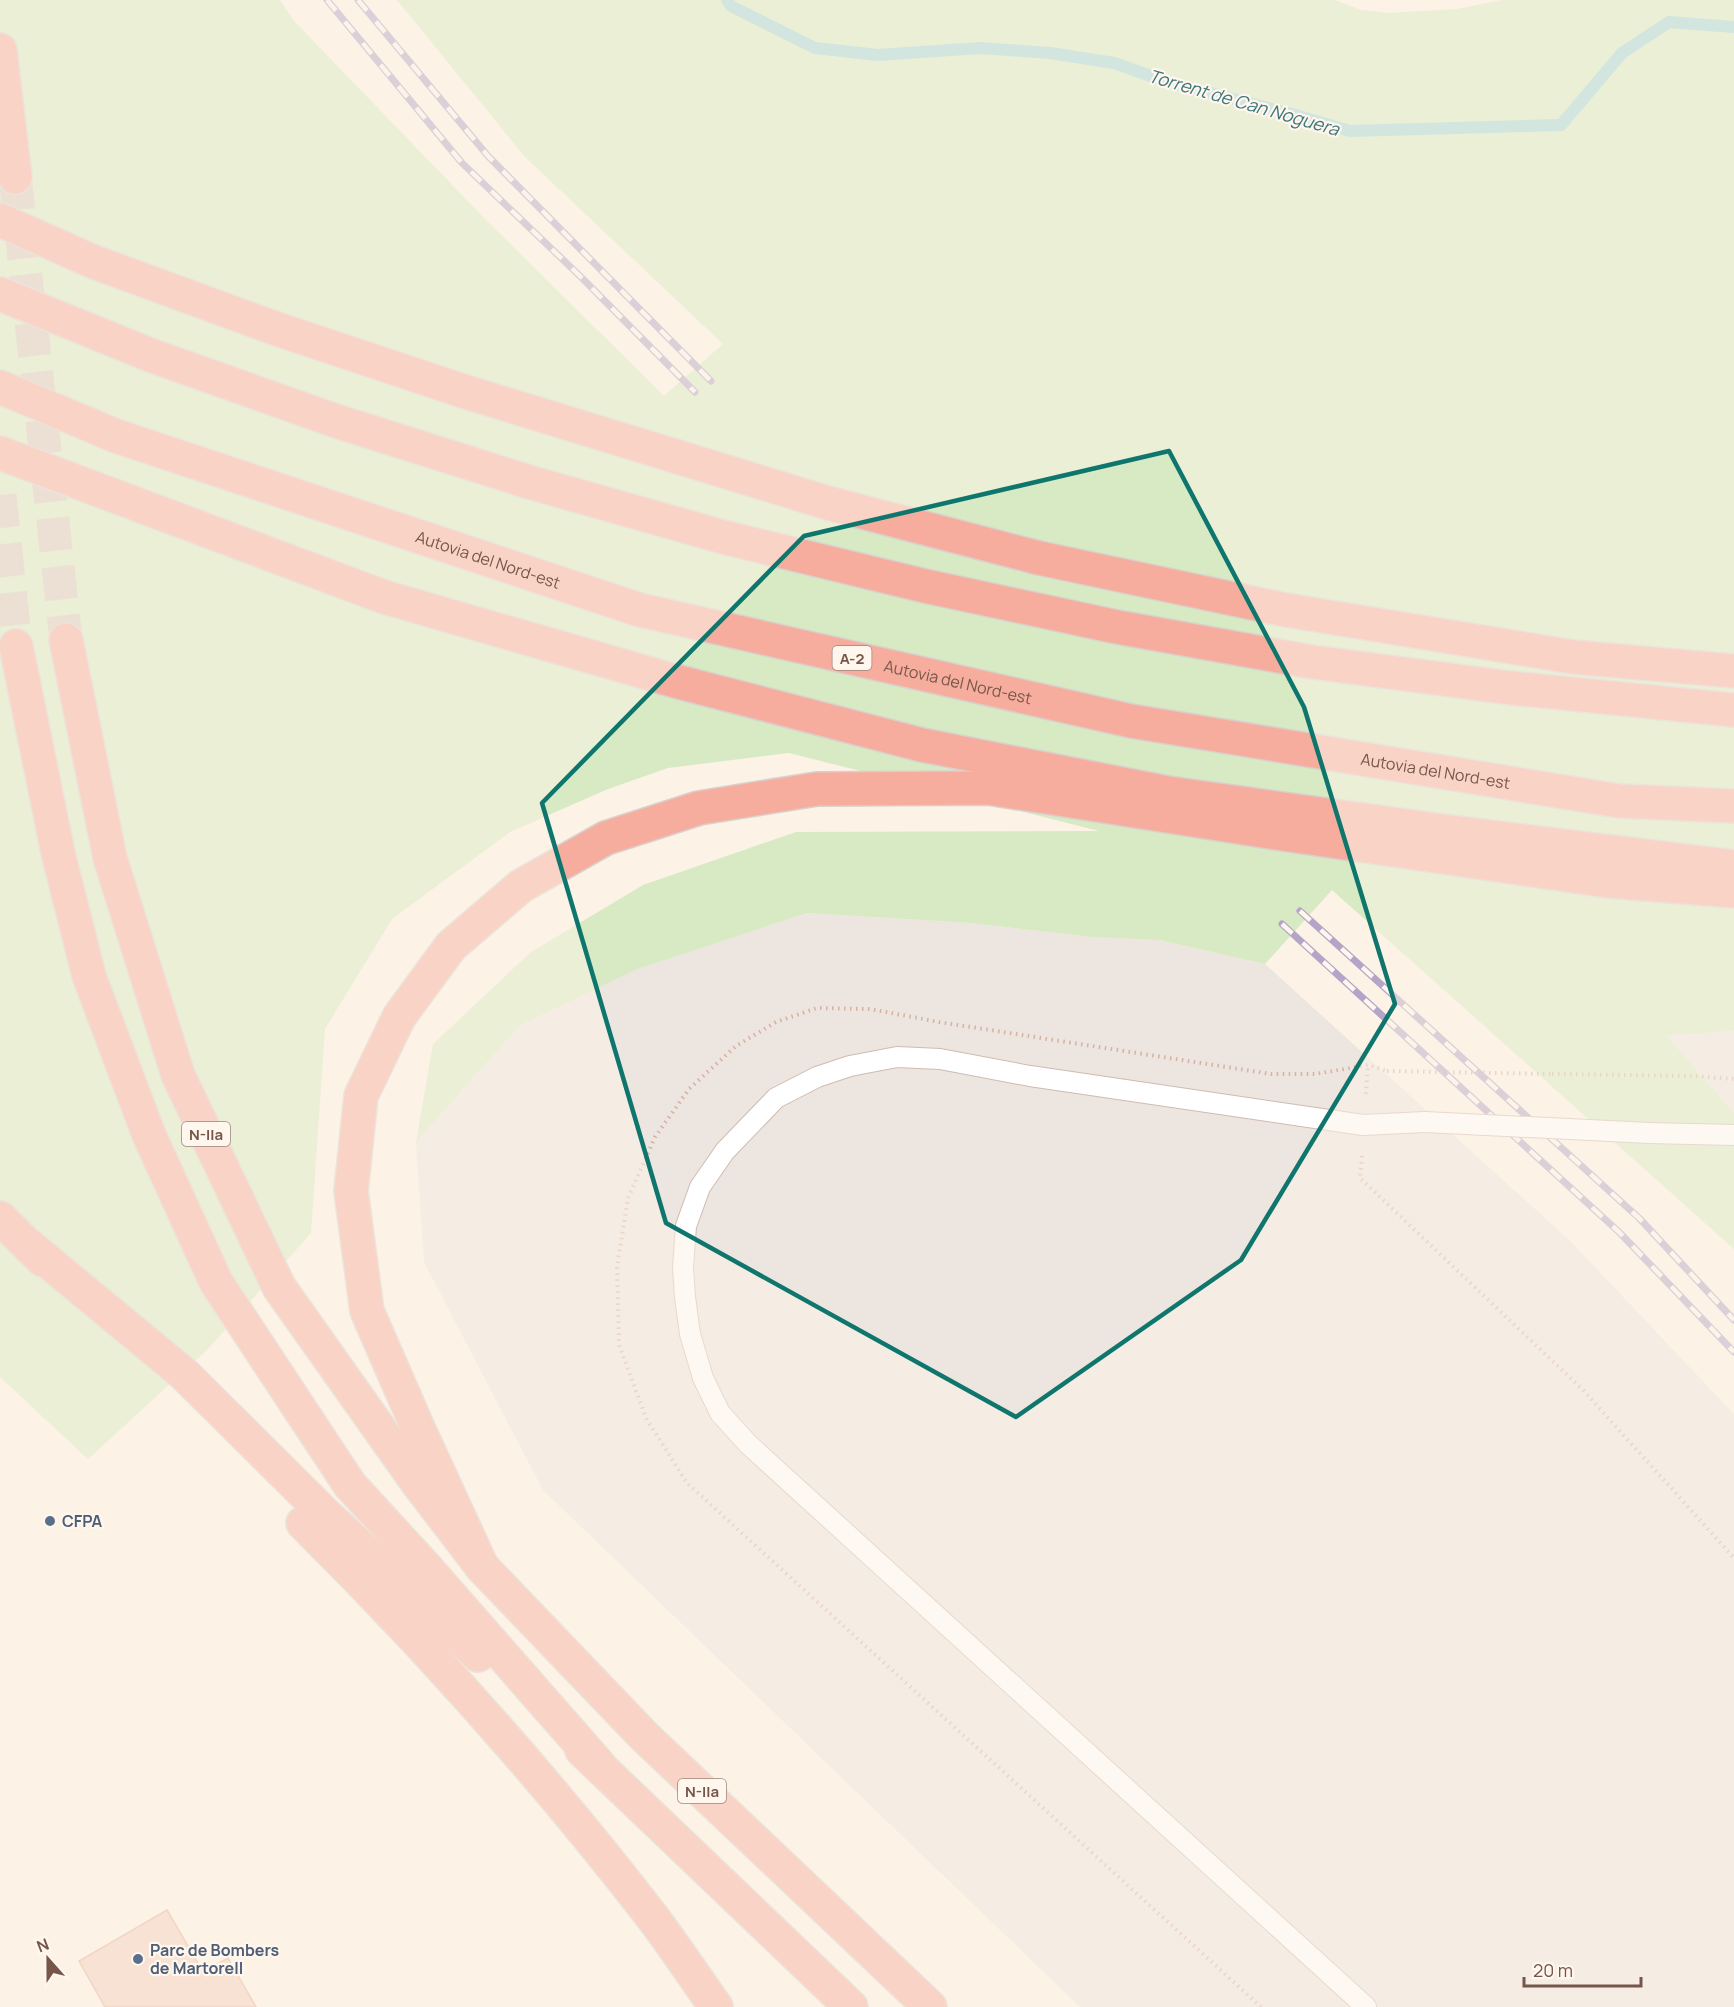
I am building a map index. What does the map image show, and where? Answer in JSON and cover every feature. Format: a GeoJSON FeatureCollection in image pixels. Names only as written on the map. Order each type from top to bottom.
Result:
{"type":"FeatureCollection","features":[{"type":"Feature","properties":{"kind":"highway"},"geometry":{"type":"LineString","coordinates":[[0,50],[15,177]]}},
{"type":"Feature","properties":{"kind":"highway"},"geometry":{"type":"LineString","coordinates":[[0,220],[94,262],[277,329],[489,399],[828,503],[1039,558],[1286,610],[1573,657],[1734,671]]}},
{"type":"Feature","properties":{"kind":"highway"},"geometry":{"type":"LineString","coordinates":[[0,294],[150,355],[336,421],[529,482],[723,537],[925,586],[1118,627],[1312,662],[1511,688],[1734,710]]}},
{"type":"Feature","properties":{"kind":"highway","name":"Autovia del Nord-est"},"geometry":{"type":"LineString","coordinates":[[0,387],[116,436],[640,610],[1131,721],[1619,801],[1734,806]]}},
{"type":"Feature","properties":{"kind":"highway"},"geometry":{"type":"LineString","coordinates":[[0,453],[384,597],[675,681],[922,745],[1168,793],[1432,830],[1734,867]]}},
{"type":"Feature","properties":{"kind":"highway","name":"N-IIa"},"geometry":{"type":"LineString","coordinates":[[66,640],[110,858],[178,1075],[279,1287],[417,1482],[482,1567],[644,1736],[930,2007]]}},
{"type":"Feature","properties":{"kind":"highway"},"geometry":{"type":"LineString","coordinates":[[16,646],[58,853],[90,976],[149,1135],[216,1282],[350,1485],[428,1570],[599,1766]]}},
{"type":"Feature","properties":{"kind":"highway"},"geometry":{"type":"LineString","coordinates":[[482,1567],[367,1311],[351,1191],[361,1096],[399,1017],[451,946],[521,886],[606,838],[699,808],[817,789],[988,788],[1276,833],[1596,879],[1734,891]]}},
{"type":"Feature","properties":{"kind":"highway"},"geometry":{"type":"LineString","coordinates":[[0,1218],[396,1618],[479,1708],[568,1811],[652,1916],[716,2007]]}},
{"type":"Feature","properties":{"kind":"highway"},"geometry":{"type":"LineString","coordinates":[[27,1244],[184,1374],[326,1515],[599,1766],[851,2007]]}},
{"type":"Feature","properties":{"kind":"lane"},"geometry":{"type":"LineString","coordinates":[[1366,2007],[747,1444],[720,1413],[703,1377],[690,1334],[683,1268],[686,1226],[700,1187],[725,1151],[776,1098],[817,1077],[850,1066],[897,1057],[940,1059],[1030,1076],[1363,1125],[1425,1122],[1734,1135]]}},
{"type":"Feature","properties":{"kind":"path"},"geometry":{"type":"LineString","coordinates":[[1261,2007],[687,1483],[646,1418],[619,1345],[617,1267],[628,1198],[655,1137],[689,1089],[736,1046],[776,1022],[817,1008],[870,1009],[1271,1074],[1315,1074],[1368,1065],[1387,1071],[1693,1076],[1734,1079]]}},
{"type":"Feature","properties":{"kind":"path"},"geometry":{"type":"LineString","coordinates":[[1368,1065],[1360,1178],[1583,1390],[1734,1558]]}},
{"type":"Feature","properties":{"kind":"highlighted area"},"geometry":{"type":"Polygon","coordinates":[[[1169,451],[1304,707],[1395,1004],[1241,1260],[1016,1417],[666,1223],[542,803],[804,536],[1169,451]]]}},
{"type":"Feature","properties":{"kind":"shaded area"},"geometry":{"type":"Polygon","coordinates":[[[807,913],[970,923],[1091,937],[1159,940],[1265,964],[1569,1240],[1734,1414],[1734,2007],[1080,2007],[543,1490],[424,1262],[416,1142],[519,1026],[636,969],[807,913]]]}},
{"type":"Feature","properties":{"kind":"shaded area"},"geometry":{"type":"Polygon","coordinates":[[[1734,1031],[1734,1113],[1665,1034],[1734,1031]]]}},
{"type":"Feature","properties":{"kind":"green space"},"geometry":{"type":"Polygon","coordinates":[[[0,0],[280,0],[294,21],[484,218],[664,396],[723,344],[525,157],[397,0],[1335,0],[1361,10],[1388,13],[1457,9],[1501,0],[1734,0],[1734,1031],[1666,1035],[1734,1113],[1734,1249],[1332,890],[1265,964],[1159,940],[1091,937],[970,923],[807,913],[637,969],[519,1026],[416,1142],[433,1044],[531,952],[643,885],[796,832],[1099,831],[789,753],[668,768],[608,789],[510,832],[392,919],[325,1029],[311,1233],[207,1350],[88,1459],[0,1377],[0,0]]]}},
{"type":"Feature","properties":{"kind":"building","name":"Parc de Bombers de Martorell"},"geometry":{"type":"Polygon","coordinates":[[[167,1910],[203,1972],[228,1958],[256,2007],[105,2007],[79,1961],[167,1910]]]}},
{"type":"Feature","properties":{"kind":"waterway","name":"Torrent de Can Noguera"},"geometry":{"type":"LineString","coordinates":[[727,0],[731,6],[815,48],[878,55],[980,48],[1050,53],[1114,63],[1168,82],[1350,131],[1561,125],[1622,53],[1669,22],[1734,27]]}},
{"type":"Feature","properties":{"kind":"tunnel"},"geometry":{"type":"LineString","coordinates":[[15,177],[66,640]]}},
{"type":"Feature","properties":{"kind":"tunnel"},"geometry":{"type":"LineString","coordinates":[[0,495],[16,646]]}},
{"type":"Feature","properties":{"kind":"railway"},"geometry":{"type":"LineString","coordinates":[[327,0],[462,163],[582,278],[695,392]]}},
{"type":"Feature","properties":{"kind":"railway"},"geometry":{"type":"LineString","coordinates":[[358,0],[488,156],[711,381]]}},
{"type":"Feature","properties":{"kind":"railway"},"geometry":{"type":"LineString","coordinates":[[1300,911],[1639,1218],[1734,1320]]}},
{"type":"Feature","properties":{"kind":"railway"},"geometry":{"type":"LineString","coordinates":[[1282,924],[1619,1232],[1734,1352]]}},
{"type":"Feature","properties":{"kind":"place","name":"CFPA"},"geometry":{"type":"Point","coordinates":[50,1521]}},
{"type":"Feature","properties":{"kind":"place","name":"Parc de Bombers de Martorell"},"geometry":{"type":"Point","coordinates":[138,1959]}}]}
